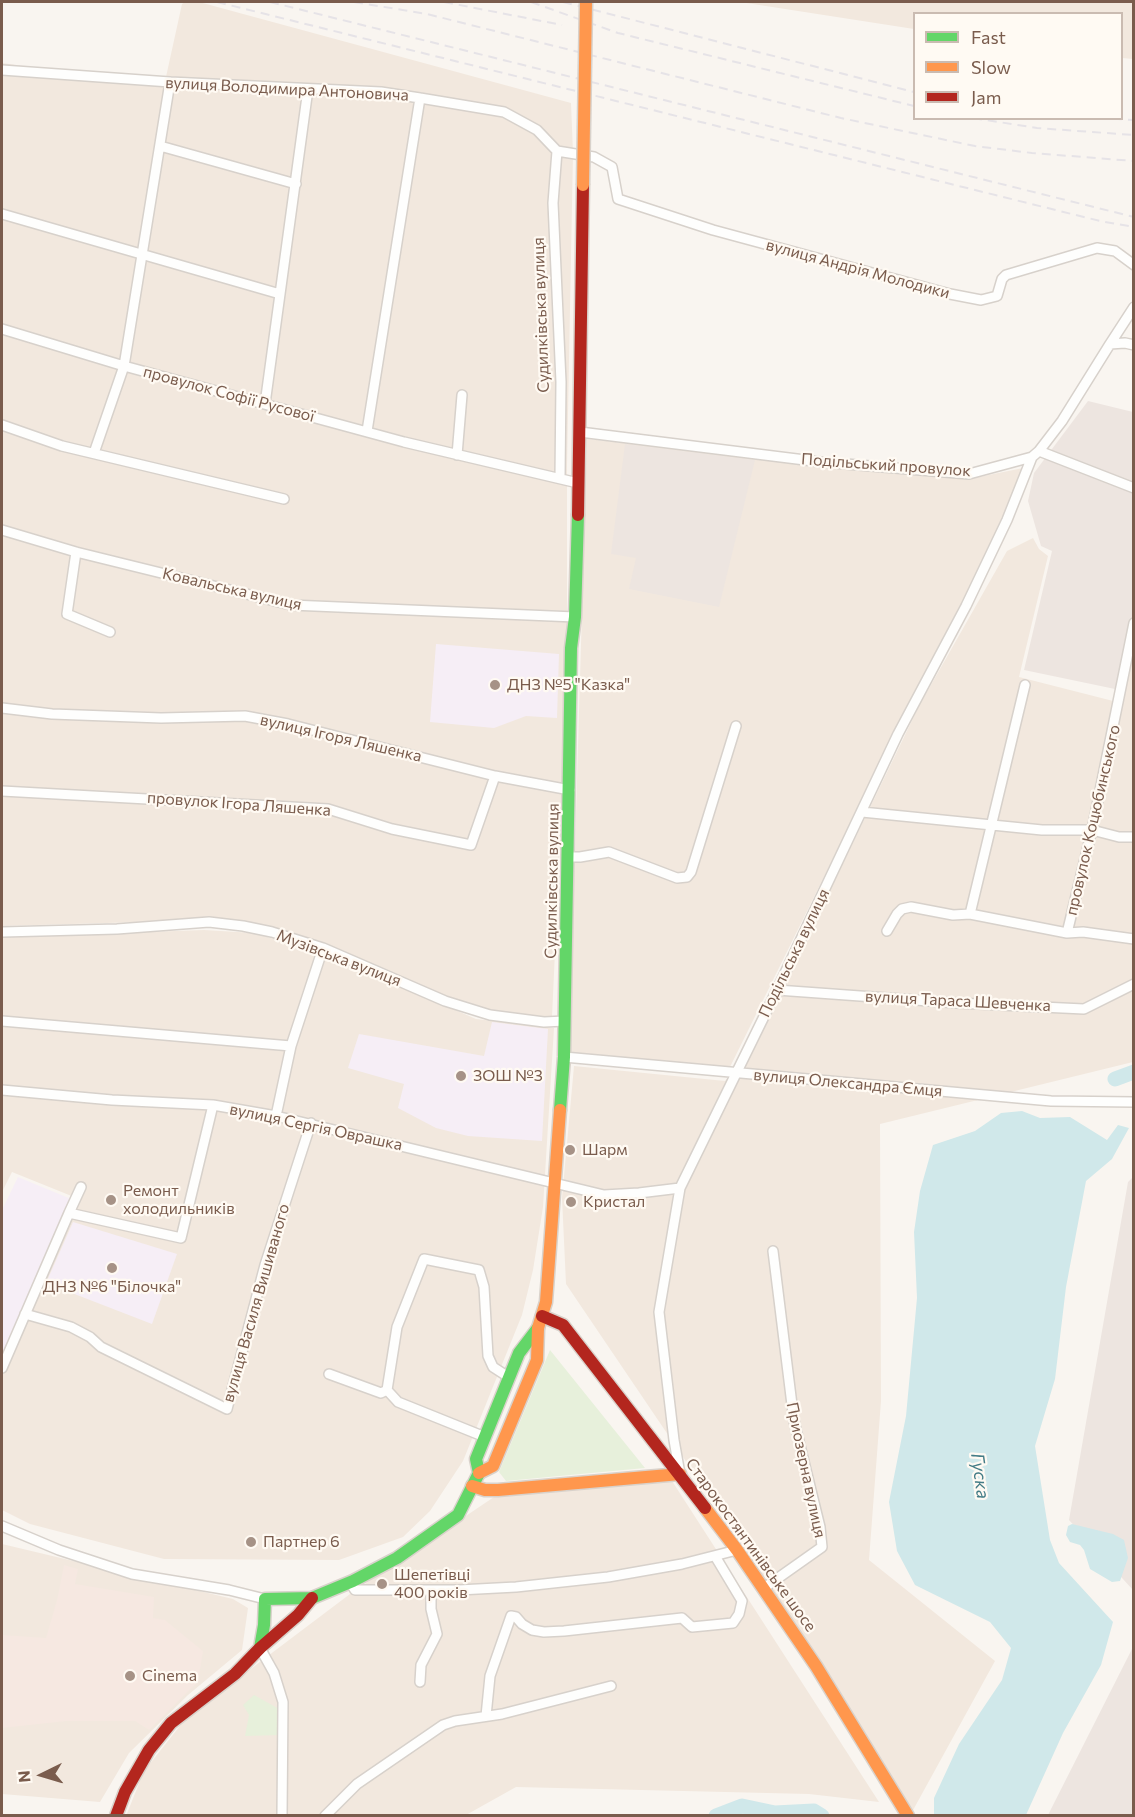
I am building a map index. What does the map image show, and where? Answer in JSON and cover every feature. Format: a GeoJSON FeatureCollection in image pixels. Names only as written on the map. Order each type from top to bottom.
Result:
{"type":"FeatureCollection","features":[{"type":"Feature","properties":{"kind":"main road","name":"Судилківська вулиця"},"geometry":{"type":"LineString","coordinates":[[540,1322],[519,1353],[476,1459],[479,1473],[493,1466],[537,1360],[540,1322],[546,1302],[555,1184],[564,1057],[571,648],[575,617],[580,432],[586,2]]}},
{"type":"Feature","properties":{"kind":"main road","name":"Старокостянтинівське шосе"},"geometry":{"type":"LineString","coordinates":[[540,1322],[563,1325],[737,1550],[816,1666],[908,1815]]}},
{"type":"Feature","properties":{"kind":"main road"},"geometry":{"type":"LineString","coordinates":[[260,1648],[265,1599],[312,1598],[397,1558],[440,1530],[458,1515],[479,1473]]}},
{"type":"Feature","properties":{"kind":"main road"},"geometry":{"type":"LineString","coordinates":[[472,1486],[485,1490],[508,1490],[680,1474]]}},
{"type":"Feature","properties":{"kind":"main road"},"geometry":{"type":"LineString","coordinates":[[116,1815],[125,1792],[149,1750],[171,1723],[235,1674],[260,1648],[298,1615],[312,1598]]}},
{"type":"Feature","properties":{"kind":"street","name":"вулиця Володимира Антоновича"},"geometry":{"type":"LineString","coordinates":[[2,70],[170,82],[381,92],[504,112],[537,130],[557,151]]}},
{"type":"Feature","properties":{"kind":"street"},"geometry":{"type":"LineString","coordinates":[[94,453],[124,366],[170,82]]}},
{"type":"Feature","properties":{"kind":"street"},"geometry":{"type":"LineString","coordinates":[[266,404],[308,89]]}},
{"type":"Feature","properties":{"kind":"street"},"geometry":{"type":"LineString","coordinates":[[367,431],[420,98]]}},
{"type":"Feature","properties":{"kind":"street"},"geometry":{"type":"LineString","coordinates":[[160,146],[296,184]]}},
{"type":"Feature","properties":{"kind":"street","name":"вулиця Андрія Молодики"},"geometry":{"type":"LineString","coordinates":[[557,151],[594,156],[612,167],[618,199],[712,230],[950,294],[981,300],[997,296],[1002,279],[1006,275],[1097,248],[1115,251],[1134,265]]}},
{"type":"Feature","properties":{"kind":"street","name":"Судилківська вулиця"},"geometry":{"type":"LineString","coordinates":[[557,151],[553,202],[561,382],[560,478]]}},
{"type":"Feature","properties":{"kind":"street"},"geometry":{"type":"LineString","coordinates":[[2,214],[280,294]]}},
{"type":"Feature","properties":{"kind":"street"},"geometry":{"type":"LineString","coordinates":[[1134,307],[1062,421],[1036,454],[1134,488]]}},
{"type":"Feature","properties":{"kind":"street","name":"провулок Софії Русової"},"geometry":{"type":"LineString","coordinates":[[2,329],[124,366],[404,442],[578,483]]}},
{"type":"Feature","properties":{"kind":"street"},"geometry":{"type":"LineString","coordinates":[[1110,344],[1134,345]]}},
{"type":"Feature","properties":{"kind":"street"},"geometry":{"type":"LineString","coordinates":[[457,454],[462,395]]}},
{"type":"Feature","properties":{"kind":"street"},"geometry":{"type":"LineString","coordinates":[[2,425],[62,446],[284,499]]}},
{"type":"Feature","properties":{"kind":"street","name":"Подільський провулок"},"geometry":{"type":"LineString","coordinates":[[580,432],[821,462],[969,474],[1036,454]]}},
{"type":"Feature","properties":{"kind":"street","name":"Подільська вулиця"},"geometry":{"type":"LineString","coordinates":[[680,1474],[660,1312],[680,1188],[898,734],[987,563],[1036,454]]}},
{"type":"Feature","properties":{"kind":"street","name":"Ковальська вулиця"},"geometry":{"type":"LineString","coordinates":[[2,530],[76,552],[291,606],[575,617]]}},
{"type":"Feature","properties":{"kind":"street"},"geometry":{"type":"LineString","coordinates":[[76,552],[67,614],[110,632]]}},
{"type":"Feature","properties":{"kind":"street","name":"провулок Коцюбинського"},"geometry":{"type":"LineString","coordinates":[[887,931],[897,914],[906,908],[953,915],[970,914],[1067,933],[1092,830],[1134,623]]}},
{"type":"Feature","properties":{"kind":"street"},"geometry":{"type":"LineString","coordinates":[[970,914],[1025,685]]}},
{"type":"Feature","properties":{"kind":"street","name":"вулиця Ігоря Ляшенка"},"geometry":{"type":"LineString","coordinates":[[2,708],[52,714],[161,718],[245,716],[288,724],[495,776],[570,790]]}},
{"type":"Feature","properties":{"kind":"street"},"geometry":{"type":"LineString","coordinates":[[569,857],[609,852],[677,878],[687,877],[691,872],[736,726]]}},
{"type":"Feature","properties":{"kind":"street","name":"провулок Ігора Ляшенка"},"geometry":{"type":"LineString","coordinates":[[2,791],[328,808],[392,829],[471,845],[495,776]]}},
{"type":"Feature","properties":{"kind":"street"},"geometry":{"type":"LineString","coordinates":[[862,812],[1051,831],[1092,830],[1119,837],[1134,837]]}},
{"type":"Feature","properties":{"kind":"street","name":"Музівська вулиця"},"geometry":{"type":"LineString","coordinates":[[2,932],[117,929],[209,922],[260,929],[323,948],[445,1001],[490,1016],[544,1022],[564,1021]]}},
{"type":"Feature","properties":{"kind":"street"},"geometry":{"type":"LineString","coordinates":[[1067,933],[1083,932],[1134,939]]}},
{"type":"Feature","properties":{"kind":"street"},"geometry":{"type":"LineString","coordinates":[[276,1116],[291,1046],[323,948]]}},
{"type":"Feature","properties":{"kind":"street","name":"вулиця Тараса Шевченка"},"geometry":{"type":"LineString","coordinates":[[777,990],[957,1003],[1084,1009],[1134,984]]}},
{"type":"Feature","properties":{"kind":"street"},"geometry":{"type":"LineString","coordinates":[[2,1021],[291,1046]]}},
{"type":"Feature","properties":{"kind":"street","name":"вулиця Олександра Ємця"},"geometry":{"type":"LineString","coordinates":[[564,1057],[1051,1101],[1134,1102]]}},
{"type":"Feature","properties":{"kind":"street","name":"вулиця Сергія Оврашка"},"geometry":{"type":"LineString","coordinates":[[2,1090],[213,1106],[276,1116],[604,1195],[680,1188]]}},
{"type":"Feature","properties":{"kind":"street"},"geometry":{"type":"LineString","coordinates":[[69,1213],[181,1238],[213,1106]]}},
{"type":"Feature","properties":{"kind":"street","name":"вулиця Василя Вишиваного"},"geometry":{"type":"LineString","coordinates":[[25,1314],[71,1327],[90,1337],[101,1347],[227,1409],[265,1265],[311,1123]]}},
{"type":"Feature","properties":{"kind":"street"},"geometry":{"type":"LineString","coordinates":[[2,1368],[81,1187]]}},
{"type":"Feature","properties":{"kind":"street","name":"Приозерна вулиця"},"geometry":{"type":"LineString","coordinates":[[764,1588],[822,1546],[820,1527],[794,1421],[773,1251]]}},
{"type":"Feature","properties":{"kind":"street"},"geometry":{"type":"LineString","coordinates":[[387,1390],[397,1327],[424,1259],[478,1270],[484,1287],[488,1356],[494,1367],[510,1378]]}},
{"type":"Feature","properties":{"kind":"street"},"geometry":{"type":"LineString","coordinates":[[329,1374],[381,1393],[387,1390]]}},
{"type":"Feature","properties":{"kind":"street"},"geometry":{"type":"LineString","coordinates":[[387,1390],[398,1402],[485,1437]]}},
{"type":"Feature","properties":{"kind":"street"},"geometry":{"type":"LineString","coordinates":[[2,1526],[59,1550],[132,1574],[229,1590],[265,1599]]}},
{"type":"Feature","properties":{"kind":"street"},"geometry":{"type":"LineString","coordinates":[[350,1582],[355,1590],[516,1587],[608,1577],[737,1550]]}},
{"type":"Feature","properties":{"kind":"street"},"geometry":{"type":"LineString","coordinates":[[486,1716],[490,1676],[511,1616],[516,1617],[532,1630],[544,1632],[682,1618],[692,1627],[733,1623],[740,1614],[742,1601],[715,1556]]}},
{"type":"Feature","properties":{"kind":"street"},"geometry":{"type":"LineString","coordinates":[[420,1682],[421,1665],[436,1634],[430,1590]]}},
{"type":"Feature","properties":{"kind":"street"},"geometry":{"type":"LineString","coordinates":[[260,1648],[274,1673],[283,1702],[282,1815]]}},
{"type":"Feature","properties":{"kind":"street"},"geometry":{"type":"LineString","coordinates":[[325,1815],[357,1784],[443,1725],[611,1686]]}},
{"type":"Feature","properties":{"kind":"shaded area"},"geometry":{"type":"Polygon","coordinates":[[[199,2],[571,103],[573,153],[567,465],[567,622],[552,1017],[483,1011],[325,947],[211,920],[2,926],[2,63],[164,86],[182,4],[199,2]]]}},
{"type":"Feature","properties":{"kind":"shaded area"},"geometry":{"type":"Polygon","coordinates":[[[740,2],[1133,2],[1133,59],[1123,58],[1123,12],[913,12],[913,29],[740,2]]]}},
{"type":"Feature","properties":{"kind":"shaded area"},"geometry":{"type":"Polygon","coordinates":[[[1088,401],[1133,412],[1133,616],[1115,689],[1024,670],[1052,551],[1041,546],[1028,501],[1034,473],[1088,401]]]}},
{"type":"Feature","properties":{"kind":"shaded area"},"geometry":{"type":"Polygon","coordinates":[[[587,439],[969,479],[1028,467],[972,583],[892,734],[729,1069],[569,1053],[587,439]]]}},
{"type":"Feature","properties":{"kind":"shaded area"},"geometry":{"type":"Polygon","coordinates":[[[625,444],[755,460],[719,607],[629,589],[636,558],[611,554],[625,444]]]}},
{"type":"Feature","properties":{"kind":"shaded area"},"geometry":{"type":"Polygon","coordinates":[[[1033,538],[1039,549],[1048,556],[1019,677],[1121,703],[1133,651],[1133,1062],[880,1124],[881,1401],[869,1560],[995,1661],[912,1812],[773,1590],[566,1284],[562,1198],[574,1066],[725,1081],[750,1056],[919,706],[1007,551],[1033,538]]]}},
{"type":"Feature","properties":{"kind":"shaded area","name":"ДНЗ №5 \"Казка\""},"geometry":{"type":"Polygon","coordinates":[[[436,644],[559,654],[557,718],[526,716],[494,728],[430,722],[436,644]]]}},
{"type":"Feature","properties":{"kind":"shaded area"},"geometry":{"type":"Polygon","coordinates":[[[204,930],[254,933],[331,956],[476,1019],[554,1028],[543,1207],[533,1270],[522,1315],[463,1461],[430,1511],[403,1537],[339,1560],[164,1559],[30,1524],[2,1510],[2,1376],[79,1199],[12,1172],[2,1192],[2,937],[204,930]]]}},
{"type":"Feature","properties":{"kind":"shaded area","name":"ЗОШ №3"},"geometry":{"type":"Polygon","coordinates":[[[492,1022],[548,1029],[542,1141],[468,1136],[436,1128],[398,1108],[404,1084],[348,1068],[359,1034],[484,1056],[492,1022]]]}},
{"type":"Feature","properties":{"kind":"shaded area"},"geometry":{"type":"Polygon","coordinates":[[[18,1177],[71,1199],[2,1356],[2,1210],[18,1177]]]}},
{"type":"Feature","properties":{"kind":"shaded area"},"geometry":{"type":"Polygon","coordinates":[[[1133,1177],[1133,1590],[1069,1520],[1128,1182],[1133,1177]]]}},
{"type":"Feature","properties":{"kind":"shaded area","name":"ДНЗ №6 \"Білочка\""},"geometry":{"type":"Polygon","coordinates":[[[73,1222],[177,1254],[152,1324],[46,1283],[73,1222]]]}},
{"type":"Feature","properties":{"kind":"shaded area"},"geometry":{"type":"Polygon","coordinates":[[[672,1481],[879,1802],[809,1794],[516,1787],[466,1815],[126,1816],[144,1771],[187,1717],[350,1594],[494,1497],[672,1481]]]}},
{"type":"Feature","properties":{"kind":"shaded area"},"geometry":{"type":"Polygon","coordinates":[[[2,1544],[233,1599],[248,1608],[242,1650],[188,1695],[129,1753],[100,1802],[2,1794],[2,1544]]]}},
{"type":"Feature","properties":{"kind":"shaded area"},"geometry":{"type":"Polygon","coordinates":[[[64,1565],[78,1569],[75,1584],[154,1597],[153,1618],[165,1620],[203,1651],[198,1682],[149,1730],[135,1721],[66,1721],[2,1728],[2,1635],[46,1638],[64,1565]]]}},
{"type":"Feature","properties":{"kind":"shaded area"},"geometry":{"type":"Polygon","coordinates":[[[1133,1647],[1133,1815],[1048,1815],[1133,1647]]]}},
{"type":"Feature","properties":{"kind":"green space"},"geometry":{"type":"Polygon","coordinates":[[[550,1350],[645,1468],[506,1481],[499,1472],[550,1350]]]}},
{"type":"Feature","properties":{"kind":"green space"},"geometry":{"type":"Polygon","coordinates":[[[254,1695],[281,1710],[280,1735],[245,1736],[249,1715],[243,1705],[254,1695]]]}},
{"type":"Feature","properties":{"kind":"water"},"geometry":{"type":"Polygon","coordinates":[[[1022,1111],[1040,1118],[1070,1117],[1107,1140],[1118,1125],[1129,1128],[1112,1159],[1086,1181],[1066,1287],[1055,1379],[1035,1446],[1050,1540],[1059,1563],[1113,1622],[1101,1665],[1063,1733],[1026,1815],[934,1815],[934,1798],[959,1744],[1002,1680],[1011,1648],[990,1622],[915,1585],[897,1551],[889,1502],[906,1416],[917,1298],[914,1232],[920,1191],[933,1145],[975,1131],[1001,1113],[1022,1111]]]}},
{"type":"Feature","properties":{"kind":"water"},"geometry":{"type":"Polygon","coordinates":[[[1072,1524],[1113,1534],[1124,1540],[1128,1558],[1120,1581],[1112,1582],[1090,1569],[1084,1550],[1080,1545],[1070,1542],[1066,1535],[1068,1526],[1072,1524]]]}},
{"type":"Feature","properties":{"kind":"waterway","name":"Гуска"},"geometry":{"type":"LineString","coordinates":[[1115,1079],[1134,1072]]}},
{"type":"Feature","properties":{"kind":"waterway","name":"Гуска"},"geometry":{"type":"LineString","coordinates":[[716,1816],[742,1806],[775,1813],[814,1811],[822,1816]]}},
{"type":"Feature","properties":{"kind":"railway"},"geometry":{"type":"LineString","coordinates":[[217,2],[1100,221],[1134,227]]}},
{"type":"Feature","properties":{"kind":"railway"},"geometry":{"type":"LineString","coordinates":[[270,2],[1134,217]]}},
{"type":"Feature","properties":{"kind":"railway"},"geometry":{"type":"LineString","coordinates":[[354,2],[427,14],[841,118],[975,146],[1134,161]]}},
{"type":"Feature","properties":{"kind":"railway"},"geometry":{"type":"LineString","coordinates":[[444,2],[562,25]]}},
{"type":"Feature","properties":{"kind":"railway"},"geometry":{"type":"LineString","coordinates":[[531,2],[618,33],[913,106]]}},
{"type":"Feature","properties":{"kind":"railway"},"geometry":{"type":"LineString","coordinates":[[563,2],[913,92]]}},
{"type":"Feature","properties":{"kind":"railway"},"geometry":{"type":"LineString","coordinates":[[1123,119],[1134,120]]}},
{"type":"Feature","properties":{"kind":"railway"},"geometry":{"type":"LineString","coordinates":[[986,120],[1037,128],[1134,135]]}},
{"type":"Feature","properties":{"kind":"traffic: fast"},"geometry":{"type":"LineString","coordinates":[[560,1110],[564,1057],[571,648],[575,617],[578,515]]}},
{"type":"Feature","properties":{"kind":"traffic: fast"},"geometry":{"type":"LineString","coordinates":[[479,1473],[476,1459],[519,1353],[538,1328]]}},
{"type":"Feature","properties":{"kind":"traffic: fast"},"geometry":{"type":"LineString","coordinates":[[260,1648],[265,1599],[312,1598],[353,1581],[397,1558],[458,1515],[479,1473]]}},
{"type":"Feature","properties":{"kind":"traffic: slow"},"geometry":{"type":"LineString","coordinates":[[583,185],[586,2]]}},
{"type":"Feature","properties":{"kind":"traffic: slow"},"geometry":{"type":"LineString","coordinates":[[479,1473],[493,1466],[537,1360],[538,1328],[546,1302],[560,1110]]}},
{"type":"Feature","properties":{"kind":"traffic: slow"},"geometry":{"type":"LineString","coordinates":[[472,1486],[485,1490],[498,1490],[680,1474]]}},
{"type":"Feature","properties":{"kind":"traffic: slow"},"geometry":{"type":"LineString","coordinates":[[705,1508],[737,1550],[816,1666],[908,1816]]}},
{"type":"Feature","properties":{"kind":"traffic: jam"},"geometry":{"type":"LineString","coordinates":[[578,515],[583,185]]}},
{"type":"Feature","properties":{"kind":"traffic: jam"},"geometry":{"type":"LineString","coordinates":[[542,1316],[563,1325],[705,1508]]}},
{"type":"Feature","properties":{"kind":"traffic: jam"},"geometry":{"type":"LineString","coordinates":[[116,1816],[125,1792],[149,1750],[171,1723],[235,1674],[260,1648],[298,1615],[312,1598]]}},
{"type":"Feature","properties":{"kind":"place","name":"ДНЗ №5 \"Казка\""},"geometry":{"type":"Point","coordinates":[495,685]}},
{"type":"Feature","properties":{"kind":"place","name":"ЗОШ №3"},"geometry":{"type":"Point","coordinates":[461,1076]}},
{"type":"Feature","properties":{"kind":"place","name":"Шарм"},"geometry":{"type":"Point","coordinates":[570,1150]}},
{"type":"Feature","properties":{"kind":"place","name":"Ремонт холодильників"},"geometry":{"type":"Point","coordinates":[111,1200]}},
{"type":"Feature","properties":{"kind":"place","name":"Кристал"},"geometry":{"type":"Point","coordinates":[571,1202]}},
{"type":"Feature","properties":{"kind":"place","name":"ДНЗ №6 \"Білочка\""},"geometry":{"type":"Point","coordinates":[112,1268]}},
{"type":"Feature","properties":{"kind":"place","name":"Партнер 6"},"geometry":{"type":"Point","coordinates":[251,1542]}},
{"type":"Feature","properties":{"kind":"place","name":"Шепетівці 400 років"},"geometry":{"type":"Point","coordinates":[382,1584]}},
{"type":"Feature","properties":{"kind":"place","name":"Cinema"},"geometry":{"type":"Point","coordinates":[130,1676]}}]}
